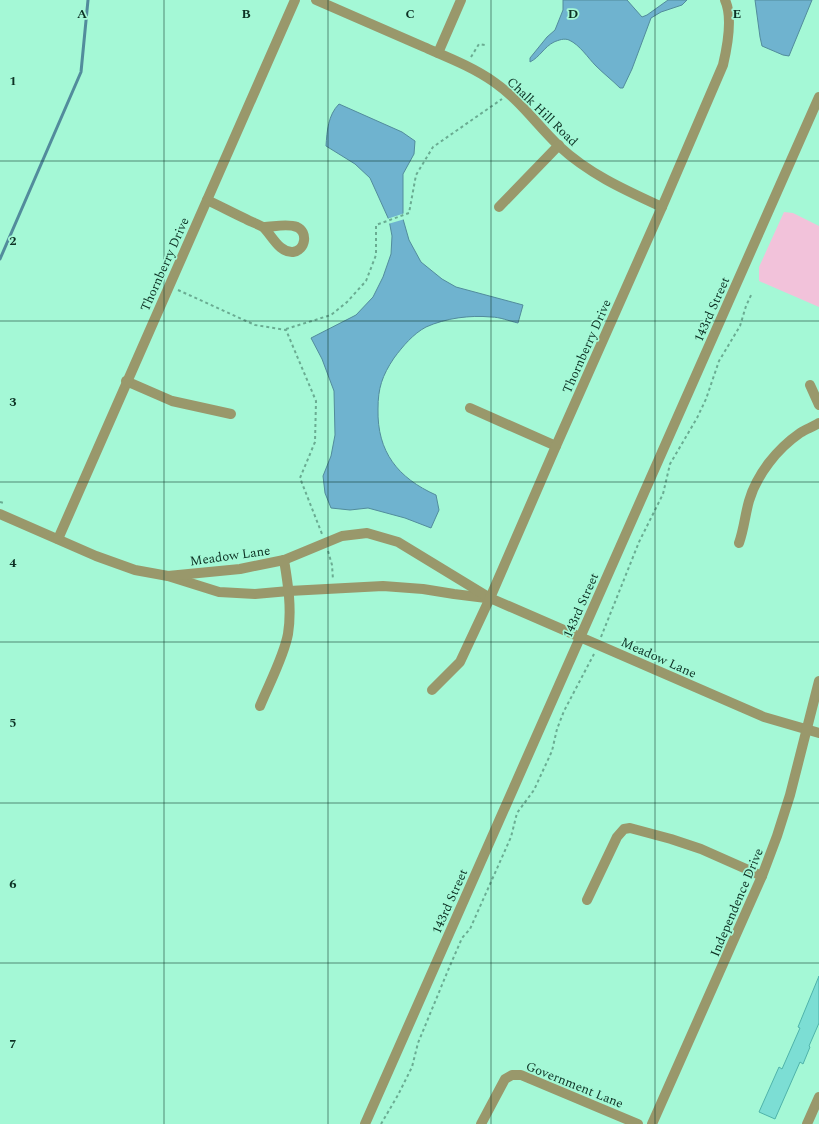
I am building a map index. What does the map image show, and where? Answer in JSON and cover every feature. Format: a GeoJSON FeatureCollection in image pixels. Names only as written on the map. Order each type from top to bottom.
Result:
{"type":"FeatureCollection","features":[{"type":"Feature","properties":{"kind":"street","name":"Thornberry Drive"},"geometry":{"type":"LineString","coordinates":[[58,538],[295,0]]}},
{"type":"Feature","properties":{"kind":"street","name":"Chalk Hill Road"},"geometry":{"type":"LineString","coordinates":[[316,0],[438,53],[493,81],[525,108],[558,145],[589,171],[662,207]]}},
{"type":"Feature","properties":{"kind":"street"},"geometry":{"type":"LineString","coordinates":[[438,53],[460,0]]}},
{"type":"Feature","properties":{"kind":"street","name":"Thornberry Drive"},"geometry":{"type":"LineString","coordinates":[[432,690],[460,662],[490,598],[723,65],[728,41],[729,22],[725,0]]}},
{"type":"Feature","properties":{"kind":"street","name":"143rd Street"},"geometry":{"type":"LineString","coordinates":[[365,1124],[819,97]]}},
{"type":"Feature","properties":{"kind":"street"},"geometry":{"type":"LineString","coordinates":[[499,207],[558,145]]}},
{"type":"Feature","properties":{"kind":"street"},"geometry":{"type":"LineString","coordinates":[[207,200],[263,227]]}},
{"type":"Feature","properties":{"kind":"street"},"geometry":{"type":"LineString","coordinates":[[126,381],[172,401],[231,414]]}},
{"type":"Feature","properties":{"kind":"street"},"geometry":{"type":"LineString","coordinates":[[810,386],[819,405]]}},
{"type":"Feature","properties":{"kind":"street"},"geometry":{"type":"LineString","coordinates":[[470,408],[556,446]]}},
{"type":"Feature","properties":{"kind":"street"},"geometry":{"type":"LineString","coordinates":[[739,543],[744,528],[749,500],[761,474],[778,451],[800,433],[819,423]]}},
{"type":"Feature","properties":{"kind":"street","name":"Meadow Lane"},"geometry":{"type":"LineString","coordinates":[[0,514],[58,538],[96,556],[135,570],[168,576],[219,592],[255,594],[382,586],[416,588],[490,598]]}},
{"type":"Feature","properties":{"kind":"street","name":"Meadow Lane"},"geometry":{"type":"LineString","coordinates":[[168,576],[240,569],[284,560],[342,536],[367,533],[398,542],[490,598],[764,717],[819,733]]}},
{"type":"Feature","properties":{"kind":"street"},"geometry":{"type":"LineString","coordinates":[[260,706],[282,655],[288,635],[290,617],[289,591],[284,560]]}},
{"type":"Feature","properties":{"kind":"street","name":"Independence Drive"},"geometry":{"type":"LineString","coordinates":[[652,1124],[762,876],[790,795],[819,682]]}},
{"type":"Feature","properties":{"kind":"street"},"geometry":{"type":"LineString","coordinates":[[587,900],[617,837],[624,829],[630,828],[671,839],[693,847],[762,876]]}},
{"type":"Feature","properties":{"kind":"street","name":"Government Lane"},"geometry":{"type":"LineString","coordinates":[[481,1124],[505,1079],[512,1074],[521,1075],[638,1124]]}},
{"type":"Feature","properties":{"kind":"street"},"geometry":{"type":"LineString","coordinates":[[807,1124],[819,1097]]}},
{"type":"Feature","properties":{"kind":"path"},"geometry":{"type":"LineString","coordinates":[[471,57],[479,44],[485,45]]}},
{"type":"Feature","properties":{"kind":"path"},"geometry":{"type":"LineString","coordinates":[[169,286],[255,325],[286,330],[331,315],[347,302],[366,281],[376,255],[376,225],[409,212],[416,175],[433,147],[510,94]]}},
{"type":"Feature","properties":{"kind":"path"},"geometry":{"type":"LineString","coordinates":[[381,1124],[412,1067],[418,1042],[462,938],[470,929],[511,837],[517,813],[534,790],[552,751],[564,711],[598,645],[639,542],[663,494],[670,464],[697,418],[706,399],[719,360],[740,326],[752,293]]}},
{"type":"Feature","properties":{"kind":"path"},"geometry":{"type":"LineString","coordinates":[[286,330],[316,401],[315,442],[300,478],[326,543],[332,565],[334,589]]}},
{"type":"Feature","properties":{"kind":"path"},"geometry":{"type":"LineString","coordinates":[[0,502],[4,503]]}},
{"type":"Feature","properties":{"kind":"shaded area"},"geometry":{"type":"Polygon","coordinates":[[[784,212],[793,213],[819,226],[819,307],[759,281],[759,267],[784,212]]]}},
{"type":"Feature","properties":{"kind":"water"},"geometry":{"type":"Polygon","coordinates":[[[563,0],[627,0],[642,17],[668,0],[687,0],[682,5],[661,12],[651,18],[632,69],[623,88],[620,88],[596,66],[577,45],[567,39],[554,42],[530,62],[530,58],[547,37],[555,30],[563,10],[563,0]]]}},
{"type":"Feature","properties":{"kind":"water"},"geometry":{"type":"Polygon","coordinates":[[[755,0],[812,0],[789,56],[762,46],[755,0]]]}},
{"type":"Feature","properties":{"kind":"water"},"geometry":{"type":"Polygon","coordinates":[[[339,104],[402,132],[415,141],[414,154],[403,174],[403,219],[409,240],[421,262],[442,279],[456,287],[523,305],[518,323],[498,318],[475,316],[450,319],[426,327],[417,333],[405,345],[394,358],[386,371],[380,388],[378,402],[381,438],[392,462],[401,472],[423,488],[436,495],[439,510],[431,528],[405,518],[368,508],[350,510],[331,508],[325,493],[323,476],[331,456],[335,435],[334,391],[322,359],[311,338],[356,315],[373,297],[383,277],[391,254],[392,236],[389,220],[370,178],[355,164],[326,146],[330,118],[335,108],[339,104]]]}},
{"type":"Feature","properties":{"kind":"pier"},"geometry":{"type":"Polygon","coordinates":[[[405,213],[405,219],[388,224],[387,219],[405,213]]]}},
{"type":"Feature","properties":{"kind":"building"},"geometry":{"type":"Polygon","coordinates":[[[819,976],[819,1023],[803,1064],[800,1062],[775,1119],[759,1112],[779,1067],[782,1069],[800,1028],[798,1027],[819,976]]]}},
{"type":"Feature","properties":{"kind":"waterway"},"geometry":{"type":"LineString","coordinates":[[0,259],[81,72],[88,0]]}}]}
